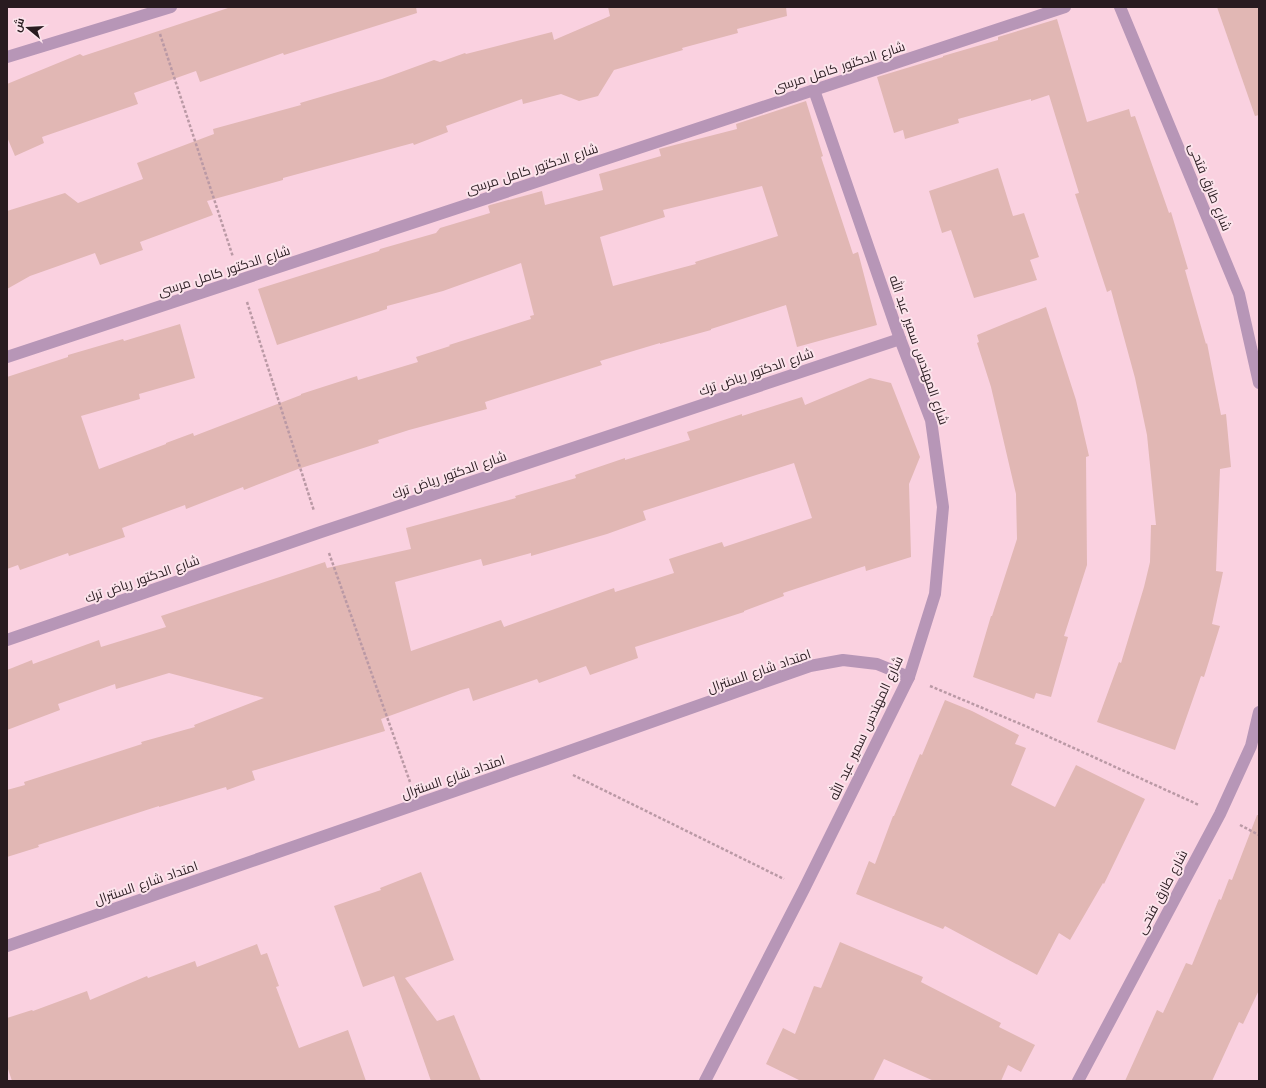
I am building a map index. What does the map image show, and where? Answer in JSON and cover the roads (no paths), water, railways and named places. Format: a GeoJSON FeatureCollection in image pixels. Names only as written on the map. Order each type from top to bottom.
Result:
{"type":"FeatureCollection","features":[{"type":"Feature","properties":{"kind":"street"},"geometry":{"type":"LineString","coordinates":[[7,57],[171,7]]}},
{"type":"Feature","properties":{"kind":"street","name":"شارع الدكتور كامل مرسى"},"geometry":{"type":"LineString","coordinates":[[7,357],[1065,7]]}},
{"type":"Feature","properties":{"kind":"street","name":"شارع طارق فتحى"},"geometry":{"type":"LineString","coordinates":[[1120,7],[1238,294],[1259,383]]}},
{"type":"Feature","properties":{"kind":"street","name":"شارع المهندس سمير عبد الله"},"geometry":{"type":"LineString","coordinates":[[705,1081],[804,889],[909,677],[935,594],[943,507],[931,420],[900,338],[814,90]]}},
{"type":"Feature","properties":{"kind":"street","name":"شارع الدكتور رياض ترك"},"geometry":{"type":"LineString","coordinates":[[7,640],[321,532],[900,338]]}},
{"type":"Feature","properties":{"kind":"street","name":"امتداد شارع السنترال"},"geometry":{"type":"LineString","coordinates":[[7,946],[810,666],[843,660],[877,664],[909,677]]}},
{"type":"Feature","properties":{"kind":"street","name":"شارع طارق فتحى"},"geometry":{"type":"LineString","coordinates":[[1078,1081],[1220,814],[1251,746],[1259,712]]}}]}
